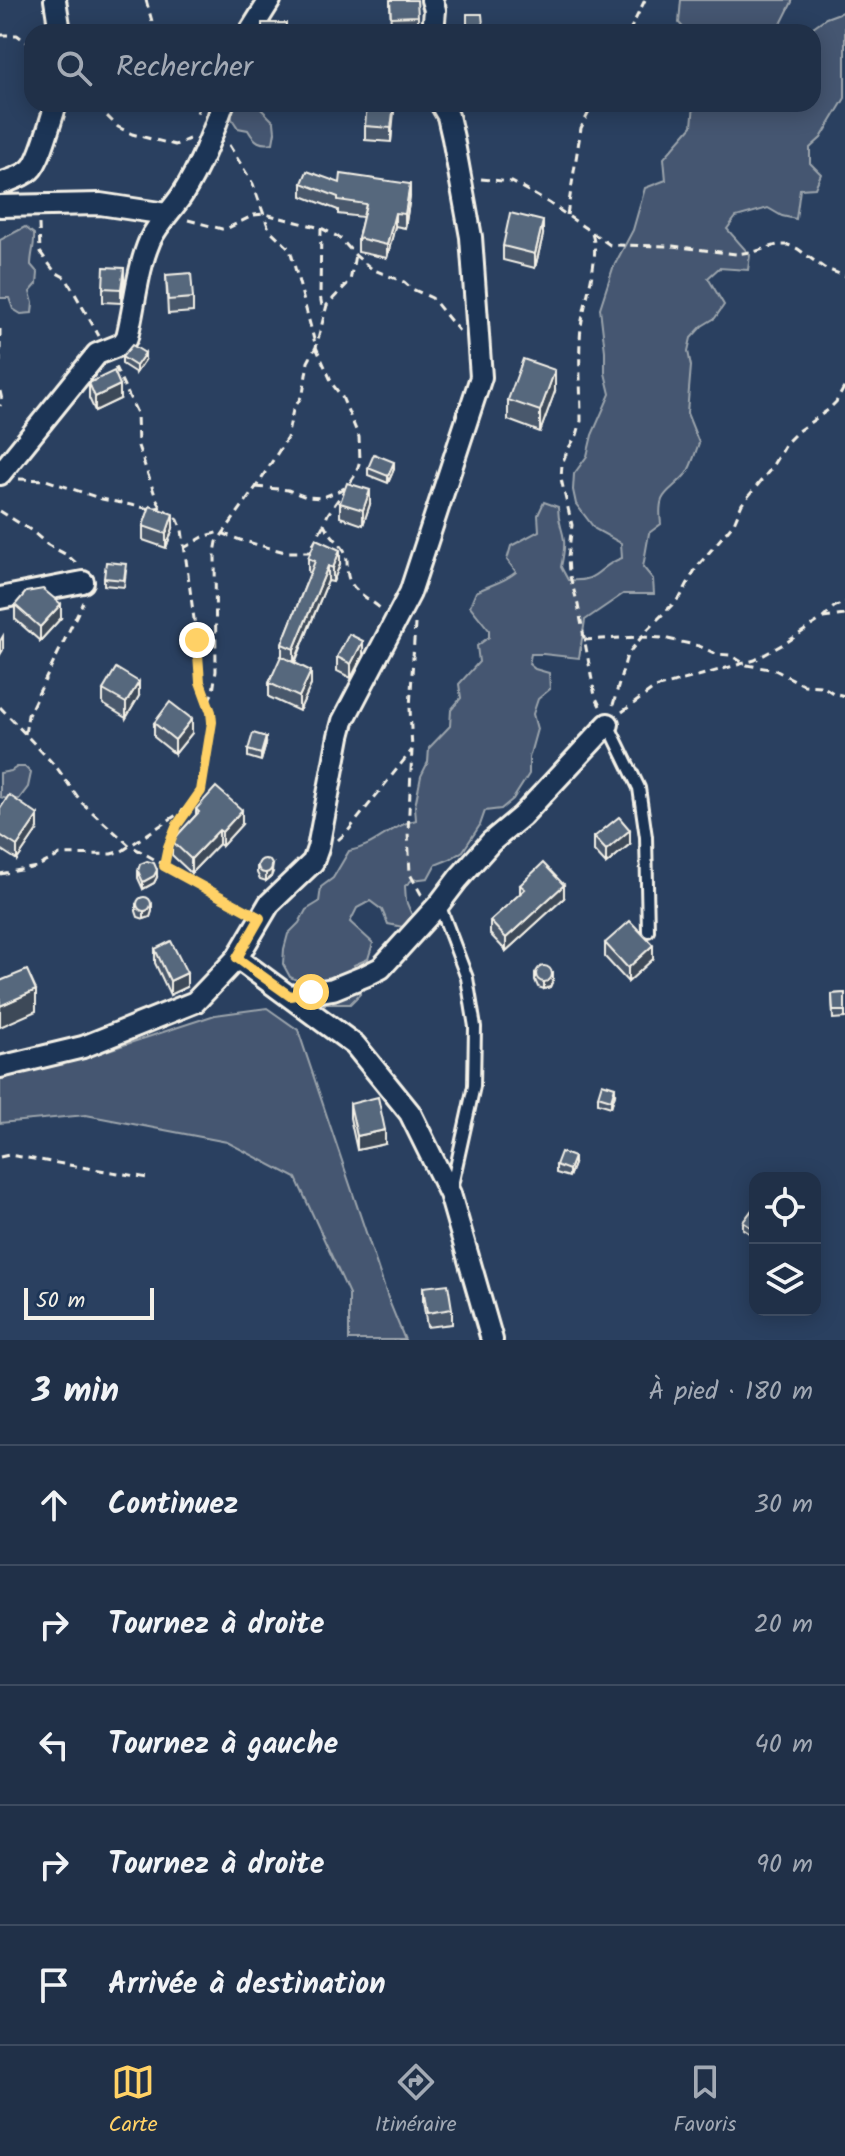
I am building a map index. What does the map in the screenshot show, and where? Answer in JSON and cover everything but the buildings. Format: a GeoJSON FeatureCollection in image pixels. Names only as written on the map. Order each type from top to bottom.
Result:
{"type":"FeatureCollection","features":[{"type":"Feature","properties":{"kind":"street"},"geometry":{"type":"LineString","coordinates":[[55,0],[59,24]]}},
{"type":"Feature","properties":{"kind":"street"},"geometry":{"type":"LineString","coordinates":[[255,24],[270,0]]}},
{"type":"Feature","properties":{"kind":"street"},"geometry":{"type":"LineString","coordinates":[[432,0],[434,24]]}},
{"type":"Feature","properties":{"kind":"street"},"geometry":{"type":"LineString","coordinates":[[0,184],[31,169],[39,159],[53,112]]}},
{"type":"Feature","properties":{"kind":"street"},"geometry":{"type":"LineString","coordinates":[[9,476],[97,354],[122,344],[127,337],[143,260],[151,237],[183,194],[220,112]]}},
{"type":"Feature","properties":{"kind":"street"},"geometry":{"type":"LineString","coordinates":[[0,1067],[83,1047],[195,1002],[237,958],[269,904],[313,862],[343,721],[410,593],[481,377],[471,237],[446,112]]}},
{"type":"Feature","properties":{"kind":"street"},"geometry":{"type":"LineString","coordinates":[[0,206],[100,204],[166,214]]}},
{"type":"Feature","properties":{"kind":"street"},"geometry":{"type":"LineString","coordinates":[[0,598],[83,582]]}},
{"type":"Feature","properties":{"kind":"street"},"geometry":{"type":"LineString","coordinates":[[290,996],[333,989],[381,968],[491,842],[522,816],[608,724]]}},
{"type":"Feature","properties":{"kind":"street"},"geometry":{"type":"LineString","coordinates":[[237,958],[355,1045],[410,1113],[450,1194],[492,1340]]}},
{"type":"Feature","properties":{"kind":"lane"},"geometry":{"type":"LineString","coordinates":[[608,724],[639,788],[646,837],[648,931]]}},
{"type":"Feature","properties":{"kind":"lane"},"geometry":{"type":"LineString","coordinates":[[439,904],[467,978],[475,1027],[474,1086],[450,1194]]}},
{"type":"Feature","properties":{"kind":"path"},"geometry":{"type":"LineString","coordinates":[[146,0],[153,24]]}},
{"type":"Feature","properties":{"kind":"path"},"geometry":{"type":"LineString","coordinates":[[633,24],[645,0]]}},
{"type":"Feature","properties":{"kind":"path"},"geometry":{"type":"LineString","coordinates":[[0,35],[17,35],[24,40]]}},
{"type":"Feature","properties":{"kind":"path"},"geometry":{"type":"LineString","coordinates":[[105,112],[118,127],[132,134],[175,145],[190,139]]}},
{"type":"Feature","properties":{"kind":"path"},"geometry":{"type":"LineString","coordinates":[[567,215],[581,128],[589,112]]}},
{"type":"Feature","properties":{"kind":"path"},"geometry":{"type":"LineString","coordinates":[[184,548],[203,537],[224,533],[285,552],[309,552],[328,514],[356,474],[360,460],[359,437],[316,347],[290,249],[269,229],[253,184],[216,125]]}},
{"type":"Feature","properties":{"kind":"path"},"geometry":{"type":"LineString","coordinates":[[457,160],[467,163],[480,179],[512,182],[610,245],[673,246],[736,254],[788,245],[824,268],[845,276]]}},
{"type":"Feature","properties":{"kind":"path"},"geometry":{"type":"LineString","coordinates":[[32,205],[40,229],[40,252],[55,272],[66,278],[106,349],[137,413],[140,456],[156,498],[161,507],[178,520],[182,530],[200,682],[212,722],[201,791],[177,825],[164,866]]}},
{"type":"Feature","properties":{"kind":"path"},"geometry":{"type":"LineString","coordinates":[[166,214],[222,229],[254,215],[265,214],[321,228],[340,238],[372,269],[432,298],[466,340]]}},
{"type":"Feature","properties":{"kind":"path"},"geometry":{"type":"LineString","coordinates":[[321,228],[320,295],[323,316]]}},
{"type":"Feature","properties":{"kind":"path"},"geometry":{"type":"LineString","coordinates":[[592,234],[595,252],[581,327],[581,421],[562,464],[561,479],[572,525],[569,573],[595,696],[608,724]]}},
{"type":"Feature","properties":{"kind":"path"},"geometry":{"type":"LineString","coordinates":[[208,701],[213,692],[216,671],[217,542],[287,438],[293,410],[303,394],[308,362],[316,347],[327,305],[350,281],[355,255]]}},
{"type":"Feature","properties":{"kind":"path"},"geometry":{"type":"LineString","coordinates":[[0,329],[0,362]]}},
{"type":"Feature","properties":{"kind":"path"},"geometry":{"type":"LineString","coordinates":[[608,724],[627,655],[681,596],[696,568],[734,523],[742,504],[770,470],[786,443],[828,410],[845,386]]}},
{"type":"Feature","properties":{"kind":"path"},"geometry":{"type":"LineString","coordinates":[[0,391],[0,406]]}},
{"type":"Feature","properties":{"kind":"path"},"geometry":{"type":"LineString","coordinates":[[9,476],[46,480],[102,499],[150,509],[161,507]]}},
{"type":"Feature","properties":{"kind":"path"},"geometry":{"type":"LineString","coordinates":[[256,487],[321,498],[345,488]]}},
{"type":"Feature","properties":{"kind":"path"},"geometry":{"type":"LineString","coordinates":[[0,511],[67,555],[79,566],[87,588],[86,596],[28,715],[25,734]]}},
{"type":"Feature","properties":{"kind":"path"},"geometry":{"type":"LineString","coordinates":[[324,524],[343,548],[347,557],[348,578],[354,588],[395,619]]}},
{"type":"Feature","properties":{"kind":"path"},"geometry":{"type":"LineString","coordinates":[[410,593],[415,620],[410,708],[410,874],[421,894],[439,904]]}},
{"type":"Feature","properties":{"kind":"path"},"geometry":{"type":"LineString","coordinates":[[608,724],[655,688],[755,660],[845,602]]}},
{"type":"Feature","properties":{"kind":"path"},"geometry":{"type":"LineString","coordinates":[[823,618],[845,615]]}},
{"type":"Feature","properties":{"kind":"path"},"geometry":{"type":"LineString","coordinates":[[584,640],[663,638],[730,655],[744,663],[775,670],[804,685],[822,686],[845,696]]}},
{"type":"Feature","properties":{"kind":"path"},"geometry":{"type":"LineString","coordinates":[[0,707],[57,768],[82,803],[129,845],[260,918]]}},
{"type":"Feature","properties":{"kind":"path"},"geometry":{"type":"LineString","coordinates":[[336,841],[348,831],[412,750]]}},
{"type":"Feature","properties":{"kind":"path"},"geometry":{"type":"LineString","coordinates":[[0,874],[36,867],[60,855],[122,851],[196,800]]}},
{"type":"Feature","properties":{"kind":"path"},"geometry":{"type":"LineString","coordinates":[[0,1157],[9,1155],[148,1178]]}},
{"type":"Feature","properties":{"kind":"shaded area"},"geometry":{"type":"Polygon","coordinates":[[[681,0],[792,0],[781,24],[679,23],[681,0]]]}},
{"type":"Feature","properties":{"kind":"shaded area"},"geometry":{"type":"Polygon","coordinates":[[[845,11],[845,98],[821,138],[810,148],[810,163],[821,174],[815,188],[800,189],[796,219],[768,208],[736,217],[727,229],[750,255],[748,270],[719,268],[708,278],[724,305],[715,318],[691,338],[687,413],[699,443],[688,471],[662,499],[661,524],[649,533],[643,567],[653,579],[654,594],[623,594],[585,620],[579,658],[531,654],[529,664],[549,673],[550,689],[538,699],[533,714],[537,729],[529,758],[529,774],[513,799],[501,809],[485,811],[463,851],[435,865],[428,878],[412,880],[405,886],[406,901],[412,915],[403,927],[388,924],[382,910],[370,901],[357,908],[350,922],[373,943],[368,959],[354,965],[360,980],[360,994],[350,1004],[320,1004],[307,998],[303,983],[290,977],[283,964],[288,934],[306,910],[319,902],[321,887],[333,878],[349,851],[416,820],[415,806],[429,748],[450,726],[451,710],[461,698],[459,684],[479,662],[477,646],[489,637],[489,630],[470,606],[476,592],[516,572],[507,560],[511,546],[539,531],[538,515],[544,502],[558,507],[564,543],[561,567],[568,580],[592,577],[622,558],[621,543],[595,529],[576,504],[573,490],[574,474],[587,456],[592,435],[610,394],[605,373],[600,308],[613,268],[633,230],[645,188],[666,180],[664,158],[692,126],[693,112],[821,112],[821,24],[817,24],[845,11]]]}},
{"type":"Feature","properties":{"kind":"shaded area"},"geometry":{"type":"Polygon","coordinates":[[[232,112],[264,112],[274,122],[273,143],[258,142],[248,130],[238,128],[232,112]]]}},
{"type":"Feature","properties":{"kind":"shaded area"},"geometry":{"type":"Polygon","coordinates":[[[25,227],[34,234],[31,265],[38,273],[37,284],[30,292],[32,313],[21,314],[13,309],[9,298],[0,298],[0,240],[25,227]]]}},
{"type":"Feature","properties":{"kind":"shaded area"},"geometry":{"type":"Polygon","coordinates":[[[25,767],[31,773],[28,787],[19,799],[0,797],[0,773],[25,767]]]}},
{"type":"Feature","properties":{"kind":"shaded area"},"geometry":{"type":"Polygon","coordinates":[[[267,1008],[298,1030],[405,1340],[349,1340],[349,1294],[296,1178],[227,1142],[86,1115],[0,1123],[0,1079],[90,1056],[215,1015],[267,1008]]]}},
{"type":"Feature","properties":{"kind":"route"},"geometry":{"type":"LineString","coordinates":[[197,640],[200,682],[212,722],[201,791],[177,825],[164,866],[260,918],[237,958],[290,996],[311,992]]}}]}
